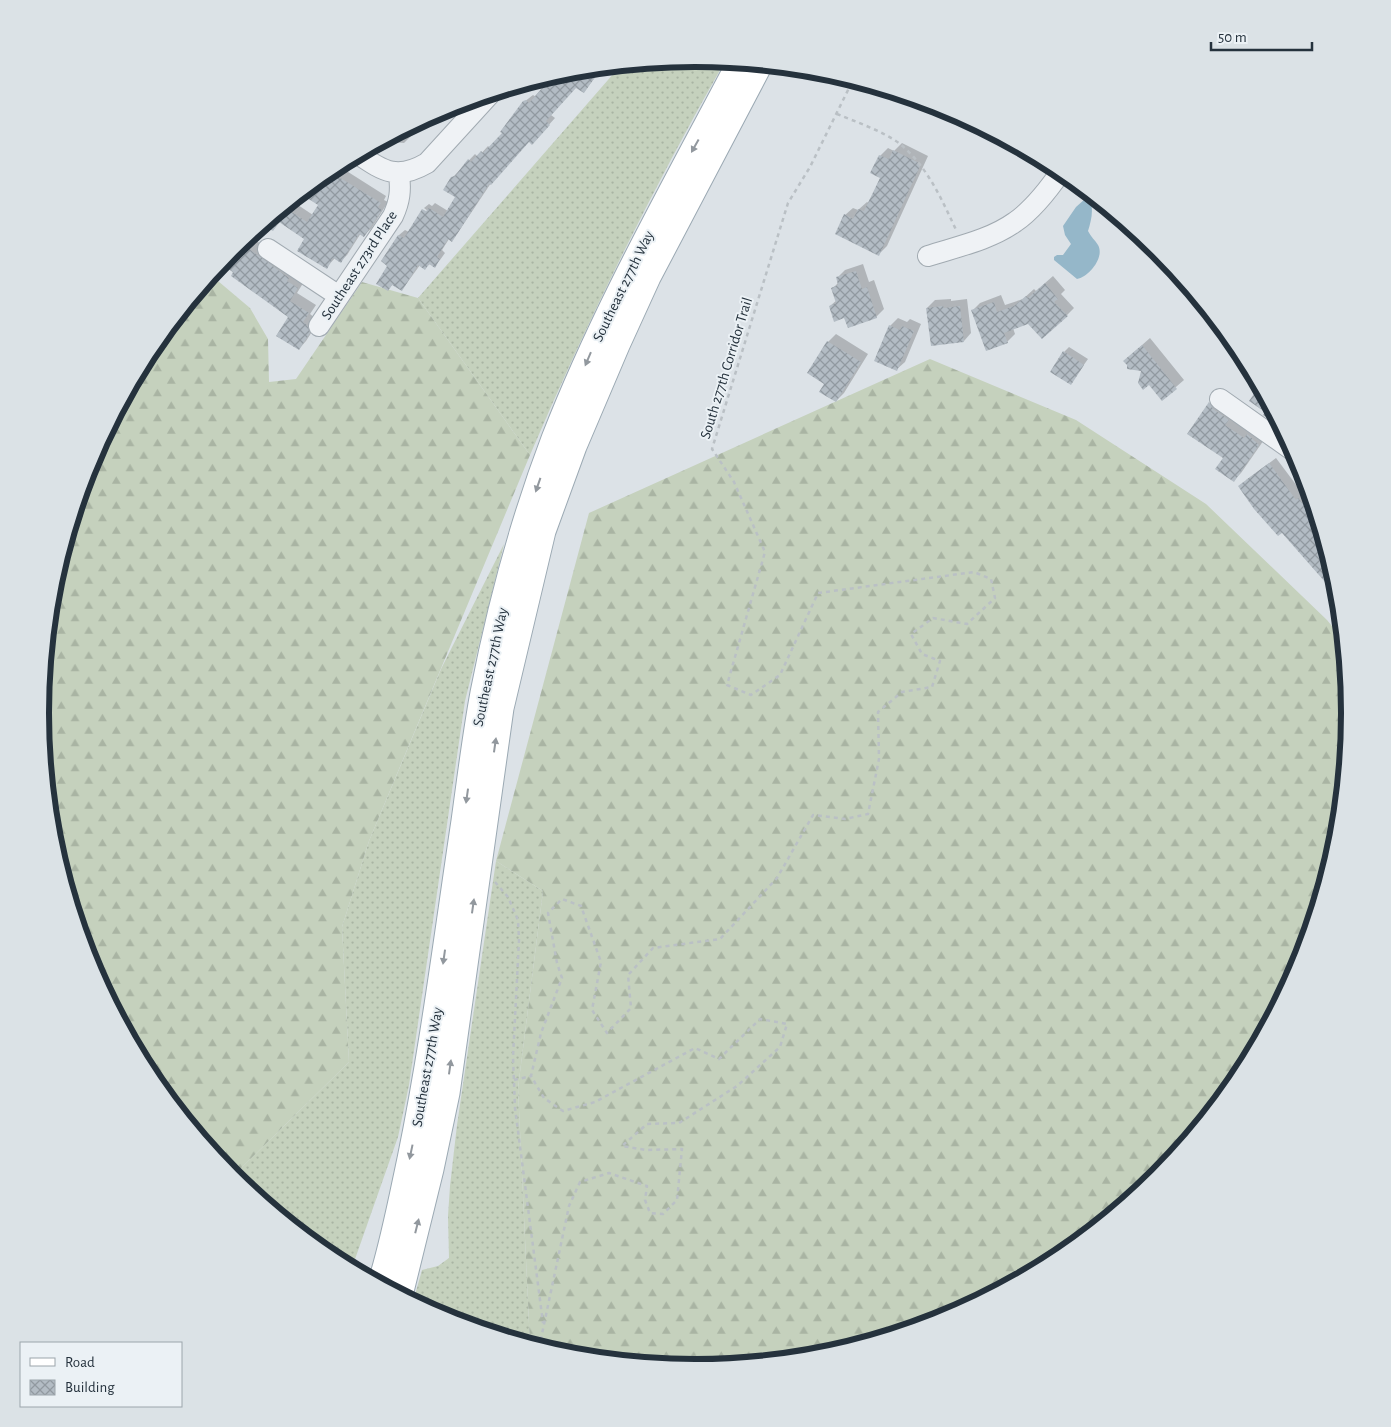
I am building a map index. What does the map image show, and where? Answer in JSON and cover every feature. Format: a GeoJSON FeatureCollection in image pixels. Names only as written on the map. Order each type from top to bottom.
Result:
{"type":"FeatureCollection","features":[{"type":"Feature","properties":{"kind":"main road"},"geometry":{"type":"LineString","coordinates":[[718,103],[733,68]]}},
{"type":"Feature","properties":{"kind":"main road"},"geometry":{"type":"LineString","coordinates":[[718,103],[737,68]]}},
{"type":"Feature","properties":{"kind":"main road"},"geometry":{"type":"LineString","coordinates":[[704,170],[757,70]]}},
{"type":"Feature","properties":{"kind":"main road"},"geometry":{"type":"LineString","coordinates":[[704,170],[748,104],[773,71]]}},
{"type":"Feature","properties":{"kind":"main road","name":"Southeast 277th Way"},"geometry":{"type":"LineString","coordinates":[[393,1280],[394,1234],[422,1100],[483,694],[499,620],[526,521],[554,439],[597,340],[659,213],[718,103]]}},
{"type":"Feature","properties":{"kind":"main road","name":"Southeast 277th Way"},"geometry":{"type":"LineString","coordinates":[[393,1280],[431,1169],[447,1093],[501,708],[544,531],[574,446],[617,346],[648,277],[704,170]]}},
{"type":"Feature","properties":{"kind":"street"},"geometry":{"type":"LineString","coordinates":[[364,158],[380,168],[399,174],[416,170],[427,163],[481,104]]}},
{"type":"Feature","properties":{"kind":"street","name":"Southeast 273rd Place"},"geometry":{"type":"LineString","coordinates":[[319,326],[393,216],[399,203],[401,191],[399,174]]}},
{"type":"Feature","properties":{"kind":"street"},"geometry":{"type":"LineString","coordinates":[[928,256],[990,236],[1015,223],[1034,206],[1057,177]]}},
{"type":"Feature","properties":{"kind":"street"},"geometry":{"type":"LineString","coordinates":[[268,249],[339,296]]}},
{"type":"Feature","properties":{"kind":"street"},"geometry":{"type":"LineString","coordinates":[[1220,399],[1283,444]]}},
{"type":"Feature","properties":{"kind":"path","name":"South 277th Corridor Trail"},"geometry":{"type":"LineString","coordinates":[[531,1076],[542,1033],[562,978],[557,963],[548,913],[562,899],[581,906],[601,962],[592,1010],[608,1032],[630,1008],[628,975],[653,948],[720,939],[778,878],[813,815],[845,819],[868,814],[879,759],[878,712],[902,692],[932,687],[940,661],[922,654],[911,634],[933,618],[967,624],[995,598],[991,579],[974,572],[818,594],[780,675],[751,695],[727,685],[765,552],[734,482],[712,449],[788,203],[810,167],[850,86]]}},
{"type":"Feature","properties":{"kind":"path"},"geometry":{"type":"LineString","coordinates":[[836,114],[869,127],[899,144],[922,167],[938,191],[964,244]]}},
{"type":"Feature","properties":{"kind":"path"},"geometry":{"type":"LineString","coordinates":[[479,864],[508,897],[518,920],[519,940],[513,1057],[515,1108],[544,1327]]}},
{"type":"Feature","properties":{"kind":"path"},"geometry":{"type":"LineString","coordinates":[[514,1080],[531,1076],[544,1098],[563,1111],[595,1102],[695,1048],[719,1059],[760,1019],[787,1024],[780,1047],[737,1086],[679,1124],[647,1124],[622,1146],[646,1150],[682,1149],[677,1200],[663,1214],[650,1213],[645,1200],[647,1186],[609,1173],[580,1182],[569,1206],[541,1341]]}},
{"type":"Feature","properties":{"kind":"green space"},"geometry":{"type":"Polygon","coordinates":[[[653,68],[721,68],[622,255],[530,455],[418,298],[615,72],[653,68]]]}},
{"type":"Feature","properties":{"kind":"green space"},"geometry":{"type":"Polygon","coordinates":[[[215,280],[250,308],[268,339],[269,382],[296,379],[362,282],[418,298],[530,455],[369,841],[342,927],[349,1062],[238,1171],[182,1107],[135,1037],[115,1000],[83,921],[61,840],[50,756],[50,671],[61,587],[71,546],[98,466],[115,427],[135,390],[182,320],[215,280]]]}},
{"type":"Feature","properties":{"kind":"green space"},"geometry":{"type":"Polygon","coordinates":[[[930,359],[1076,420],[1206,504],[1327,620],[1337,633],[1341,671],[1341,756],[1330,840],[1308,921],[1276,1000],[1256,1037],[1209,1107],[1153,1171],[1089,1227],[1019,1274],[982,1294],[903,1326],[822,1348],[780,1355],[738,1359],[653,1359],[569,1348],[530,1338],[518,1088],[543,891],[496,861],[589,513],[930,359]]]}},
{"type":"Feature","properties":{"kind":"green space"},"geometry":{"type":"Polygon","coordinates":[[[504,544],[465,701],[409,1085],[398,1137],[354,1263],[302,1227],[238,1171],[349,1062],[342,927],[369,841],[441,669],[504,544]]]}},
{"type":"Feature","properties":{"kind":"green space"},"geometry":{"type":"Polygon","coordinates":[[[496,861],[543,891],[518,1088],[530,1338],[488,1326],[415,1296],[422,1270],[438,1266],[449,1258],[448,1216],[457,1125],[496,861]]]}},
{"type":"Feature","properties":{"kind":"water"},"geometry":{"type":"Polygon","coordinates":[[[1085,199],[1090,201],[1092,212],[1088,231],[1100,250],[1095,266],[1086,275],[1077,279],[1054,260],[1054,257],[1057,255],[1063,255],[1071,244],[1065,235],[1063,226],[1076,207],[1085,199]]]}},
{"type":"Feature","properties":{"kind":"building"},"geometry":{"type":"Polygon","coordinates":[[[597,74],[584,93],[576,88],[546,121],[550,125],[532,145],[529,142],[491,185],[489,184],[452,242],[448,239],[437,257],[440,259],[435,268],[429,264],[425,270],[418,265],[402,291],[392,285],[388,291],[376,284],[387,266],[381,261],[398,235],[404,238],[422,209],[426,211],[429,208],[443,217],[455,197],[443,190],[451,177],[455,176],[468,159],[471,162],[481,151],[483,153],[502,133],[500,132],[523,101],[526,100],[529,103],[545,85],[597,74]]]}},
{"type":"Feature","properties":{"kind":"building"},"geometry":{"type":"Polygon","coordinates":[[[893,150],[921,164],[879,256],[835,234],[844,214],[853,219],[858,209],[864,211],[880,178],[870,173],[879,155],[889,159],[893,150]]]}},
{"type":"Feature","properties":{"kind":"building"},"geometry":{"type":"Polygon","coordinates":[[[337,176],[381,203],[378,207],[382,210],[364,237],[359,234],[341,263],[333,258],[327,269],[297,251],[304,239],[279,222],[273,231],[268,228],[289,210],[307,222],[318,205],[306,197],[331,179],[334,181],[337,176]]]}},
{"type":"Feature","properties":{"kind":"building"},"geometry":{"type":"Polygon","coordinates":[[[247,247],[289,278],[287,281],[298,288],[290,301],[309,313],[303,322],[307,325],[310,333],[299,350],[276,336],[288,317],[231,276],[233,272],[227,268],[247,247]]]}},
{"type":"Feature","properties":{"kind":"building"},"geometry":{"type":"Polygon","coordinates":[[[856,271],[862,289],[867,287],[877,318],[848,328],[844,318],[834,322],[829,306],[836,303],[831,288],[838,285],[836,277],[856,271]]]}},
{"type":"Feature","properties":{"kind":"building"},"geometry":{"type":"Polygon","coordinates":[[[1045,283],[1058,299],[1054,302],[1068,316],[1042,339],[1028,324],[1004,333],[1008,343],[986,351],[971,310],[994,302],[997,312],[1014,306],[1026,296],[1028,298],[1045,283]]]}},
{"type":"Feature","properties":{"kind":"building"},"geometry":{"type":"Polygon","coordinates":[[[943,306],[944,308],[960,306],[964,342],[931,346],[926,308],[943,306]]]}},
{"type":"Feature","properties":{"kind":"building"},"geometry":{"type":"Polygon","coordinates":[[[889,325],[900,330],[902,326],[914,331],[897,371],[874,361],[889,325]]]}},
{"type":"Feature","properties":{"kind":"building"},"geometry":{"type":"Polygon","coordinates":[[[827,341],[861,362],[836,402],[819,392],[824,384],[807,373],[827,341]]]}},
{"type":"Feature","properties":{"kind":"building"},"geometry":{"type":"Polygon","coordinates":[[[1142,345],[1177,389],[1162,401],[1149,385],[1143,390],[1138,383],[1141,371],[1127,369],[1127,365],[1123,361],[1142,345]]]}},
{"type":"Feature","properties":{"kind":"building"},"geometry":{"type":"Polygon","coordinates":[[[1063,351],[1084,365],[1071,385],[1050,372],[1063,351]]]}},
{"type":"Feature","properties":{"kind":"building"},"geometry":{"type":"Polygon","coordinates":[[[1256,390],[1273,422],[1263,415],[1265,412],[1249,401],[1256,390]]]}},
{"type":"Feature","properties":{"kind":"building"},"geometry":{"type":"Polygon","coordinates":[[[1209,402],[1213,409],[1229,420],[1225,425],[1244,438],[1247,434],[1259,445],[1234,482],[1215,469],[1223,458],[1187,434],[1209,402]]]}},
{"type":"Feature","properties":{"kind":"building"},"geometry":{"type":"Polygon","coordinates":[[[1269,463],[1296,500],[1298,498],[1310,512],[1330,588],[1282,533],[1278,536],[1254,509],[1238,486],[1269,463]]]}}]}
